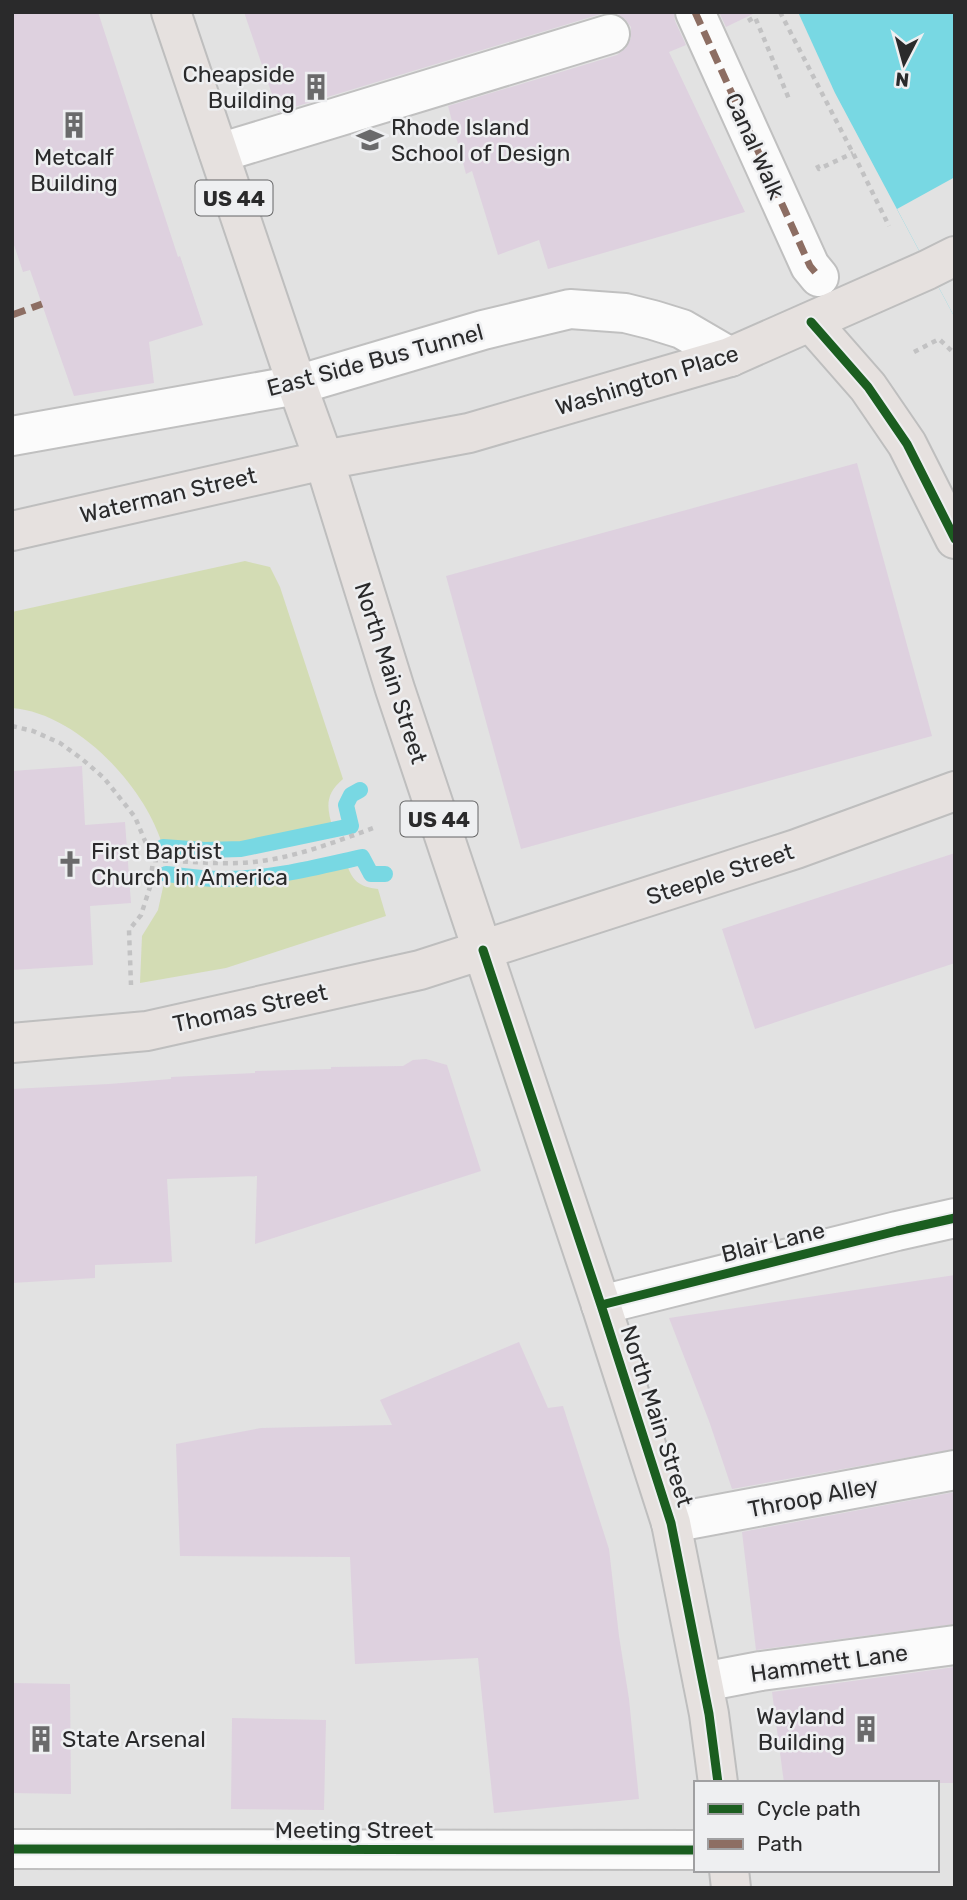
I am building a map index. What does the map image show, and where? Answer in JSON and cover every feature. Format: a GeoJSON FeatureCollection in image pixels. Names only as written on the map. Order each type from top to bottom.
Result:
{"type":"FeatureCollection","features":[{"type":"Feature","properties":{"kind":"main road","name":"North Main Street"},"geometry":{"type":"LineString","coordinates":[[171,12],[296,385],[324,460],[395,689],[671,1523],[709,1714],[718,1781]]}},
{"type":"Feature","properties":{"kind":"main road","name":"Washington Place"},"geometry":{"type":"LineString","coordinates":[[324,460],[468,433],[730,357],[941,263]]}},
{"type":"Feature","properties":{"kind":"main road"},"geometry":{"type":"LineString","coordinates":[[811,322],[868,387],[907,444],[955,539]]}},
{"type":"Feature","properties":{"kind":"main road","name":"Waterman Street"},"geometry":{"type":"LineString","coordinates":[[12,531],[324,460]]}},
{"type":"Feature","properties":{"kind":"main road","name":"Steeple Street"},"geometry":{"type":"LineString","coordinates":[[483,950],[796,849],[955,790]]}},
{"type":"Feature","properties":{"kind":"main road","name":"Thomas Street"},"geometry":{"type":"LineString","coordinates":[[12,1042],[147,1031],[420,971],[483,950]]}},
{"type":"Feature","properties":{"kind":"street","name":"Canal Walk"},"geometry":{"type":"LineString","coordinates":[[695,12],[810,266],[819,277]]}},
{"type":"Feature","properties":{"kind":"street"},"geometry":{"type":"LineString","coordinates":[[219,153],[610,34]]}},
{"type":"Feature","properties":{"kind":"street","name":"East Side Bus Tunnel"},"geometry":{"type":"LineString","coordinates":[[12,436],[296,385],[483,330],[570,309],[625,313],[653,320],[681,329],[730,357]]}},
{"type":"Feature","properties":{"kind":"street","name":"Blair Lane"},"geometry":{"type":"LineString","coordinates":[[601,1305],[955,1218]]}},
{"type":"Feature","properties":{"kind":"street","name":"Throop Alley"},"geometry":{"type":"LineString","coordinates":[[671,1523],[955,1470]]}},
{"type":"Feature","properties":{"kind":"street","name":"Hammett Lane"},"geometry":{"type":"LineString","coordinates":[[703,1682],[761,1671],[955,1645]]}},
{"type":"Feature","properties":{"kind":"street","name":"Meeting Street"},"geometry":{"type":"LineString","coordinates":[[12,1849],[694,1850]]}},
{"type":"Feature","properties":{"kind":"path"},"geometry":{"type":"LineString","coordinates":[[780,12],[889,226]]}},
{"type":"Feature","properties":{"kind":"path"},"geometry":{"type":"LineString","coordinates":[[914,352],[939,339],[955,354]]}},
{"type":"Feature","properties":{"kind":"path"},"geometry":{"type":"LineString","coordinates":[[12,726],[33,731],[60,743],[104,778],[135,817],[153,860],[150,887],[141,915],[129,930],[132,991]]}},
{"type":"Feature","properties":{"kind":"path"},"geometry":{"type":"LineString","coordinates":[[153,860],[242,863],[318,848],[376,827]]}},
{"type":"Feature","properties":{"kind":"green space"},"geometry":{"type":"Polygon","coordinates":[[[245,561],[270,567],[280,587],[343,779],[330,796],[329,815],[333,829],[241,849],[163,847],[141,801],[106,757],[61,723],[36,713],[12,708],[12,612],[245,561]]]}},
{"type":"Feature","properties":{"kind":"green space"},"geometry":{"type":"Polygon","coordinates":[[[346,861],[350,873],[357,881],[378,889],[386,916],[226,968],[140,983],[142,936],[158,910],[166,874],[207,878],[262,878],[346,861]]]}},
{"type":"Feature","properties":{"kind":"water"},"geometry":{"type":"Polygon","coordinates":[[[798,12],[955,12],[955,318],[835,93],[798,12]]]}},
{"type":"Feature","properties":{"kind":"pier"},"geometry":{"type":"Polygon","coordinates":[[[955,177],[955,318],[897,209],[955,177]]]}},
{"type":"Feature","properties":{"kind":"building","name":"Metcalf Building"},"geometry":{"type":"Polygon","coordinates":[[[12,12],[98,12],[203,325],[149,342],[154,383],[74,396],[30,270],[23,272],[12,239],[12,12]]]}},
{"type":"Feature","properties":{"kind":"building"},"geometry":{"type":"Polygon","coordinates":[[[244,12],[674,12],[675,21],[686,45],[669,52],[745,212],[548,269],[539,240],[498,255],[472,171],[466,174],[448,106],[617,55],[626,48],[631,38],[631,27],[616,13],[604,13],[278,112],[244,12]]]}},
{"type":"Feature","properties":{"kind":"building"},"geometry":{"type":"Polygon","coordinates":[[[719,12],[757,12],[726,27],[719,12]]]}},
{"type":"Feature","properties":{"kind":"building"},"geometry":{"type":"Polygon","coordinates":[[[857,463],[932,736],[521,849],[446,576],[857,463]]]}},
{"type":"Feature","properties":{"kind":"building","name":"First Baptist Church in America"},"geometry":{"type":"Polygon","coordinates":[[[82,766],[85,825],[125,822],[131,903],[90,906],[93,965],[12,970],[12,771],[82,766]]]}},
{"type":"Feature","properties":{"kind":"building"},"geometry":{"type":"Polygon","coordinates":[[[955,853],[955,963],[755,1029],[722,929],[955,853]]]}},
{"type":"Feature","properties":{"kind":"building"},"geometry":{"type":"Polygon","coordinates":[[[426,1059],[447,1065],[481,1171],[255,1244],[257,1176],[167,1179],[172,1262],[95,1265],[95,1278],[12,1283],[12,1089],[109,1084],[255,1071],[403,1066],[413,1060],[426,1059]]]}},
{"type":"Feature","properties":{"kind":"building"},"geometry":{"type":"Polygon","coordinates":[[[955,1275],[955,1449],[732,1489],[669,1318],[955,1275]]]}},
{"type":"Feature","properties":{"kind":"building"},"geometry":{"type":"Polygon","coordinates":[[[519,1342],[548,1408],[563,1406],[609,1549],[639,1799],[494,1813],[478,1658],[355,1664],[350,1557],[180,1556],[176,1444],[261,1428],[392,1425],[380,1400],[519,1342]]]}},
{"type":"Feature","properties":{"kind":"building"},"geometry":{"type":"Polygon","coordinates":[[[955,1492],[955,1624],[756,1650],[742,1532],[955,1492]]]}},
{"type":"Feature","properties":{"kind":"building","name":"Wayland Building"},"geometry":{"type":"Polygon","coordinates":[[[955,1667],[955,1783],[784,1781],[772,1692],[955,1667]]]}},
{"type":"Feature","properties":{"kind":"building","name":"State Arsenal"},"geometry":{"type":"Polygon","coordinates":[[[12,1683],[70,1684],[71,1794],[12,1793],[12,1683]]]}},
{"type":"Feature","properties":{"kind":"building"},"geometry":{"type":"Polygon","coordinates":[[[232,1718],[326,1720],[324,1810],[231,1809],[232,1718]]]}},
{"type":"Feature","properties":{"kind":"waterway"},"geometry":{"type":"LineString","coordinates":[[163,847],[241,849],[351,826],[346,805],[351,795],[360,790]]}},
{"type":"Feature","properties":{"kind":"waterway"},"geometry":{"type":"LineString","coordinates":[[166,874],[211,879],[260,877],[362,857],[371,874],[385,874]]}},
{"type":"Feature","properties":{"kind":"marked path"},"geometry":{"type":"LineString","coordinates":[[695,12],[810,266],[819,277]]}},
{"type":"Feature","properties":{"kind":"marked path"},"geometry":{"type":"LineString","coordinates":[[12,315],[42,304]]}},
{"type":"Feature","properties":{"kind":"cycle path"},"geometry":{"type":"LineString","coordinates":[[811,322],[868,387],[907,444],[955,539]]}},
{"type":"Feature","properties":{"kind":"cycle path"},"geometry":{"type":"LineString","coordinates":[[483,950],[671,1523],[709,1714],[718,1781]]}},
{"type":"Feature","properties":{"kind":"cycle path"},"geometry":{"type":"LineString","coordinates":[[601,1305],[955,1218]]}},
{"type":"Feature","properties":{"kind":"cycle path"},"geometry":{"type":"LineString","coordinates":[[12,1849],[694,1850]]}},
{"type":"Feature","properties":{"kind":"place","name":"Cheapside Building"},"geometry":{"type":"Point","coordinates":[316,87]}},
{"type":"Feature","properties":{"kind":"place","name":"Metcalf Building"},"geometry":{"type":"Point","coordinates":[74,125]}},
{"type":"Feature","properties":{"kind":"place","name":"Rhode Island School of Design"},"geometry":{"type":"Point","coordinates":[370,140]}},
{"type":"Feature","properties":{"kind":"place","name":"First Baptist Church in America"},"geometry":{"type":"Point","coordinates":[70,864]}},
{"type":"Feature","properties":{"kind":"place","name":"Wayland Building"},"geometry":{"type":"Point","coordinates":[866,1729]}},
{"type":"Feature","properties":{"kind":"place","name":"State Arsenal"},"geometry":{"type":"Point","coordinates":[41,1739]}}]}
